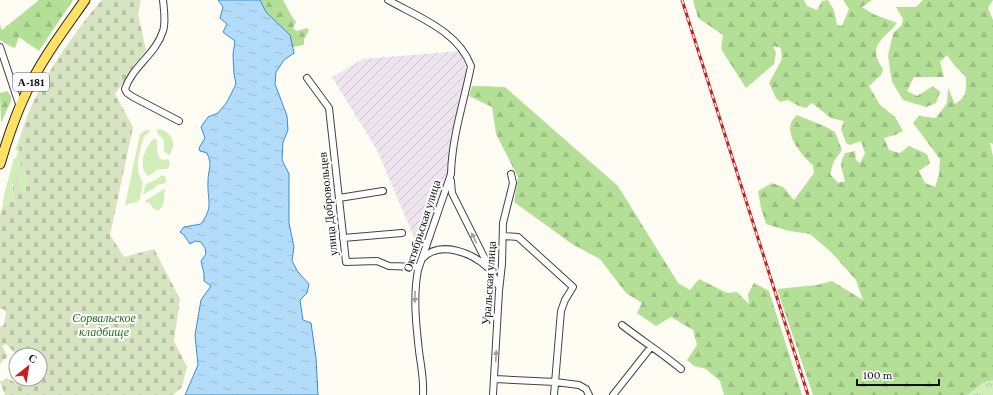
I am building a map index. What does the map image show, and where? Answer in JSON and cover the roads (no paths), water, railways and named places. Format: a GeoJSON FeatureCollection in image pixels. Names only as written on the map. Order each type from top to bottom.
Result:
{"type":"FeatureCollection","features":[{"type":"Feature","properties":{"kind":"main road","name":"А-181"},"geometry":{"type":"LineString","coordinates":[[0,164],[20,107],[36,73],[82,3]]}},
{"type":"Feature","properties":{"kind":"street"},"geometry":{"type":"LineString","coordinates":[[82,3],[90,0]]}},
{"type":"Feature","properties":{"kind":"street"},"geometry":{"type":"LineString","coordinates":[[163,0],[163,30],[158,43],[131,77],[126,89],[127,93],[133,97],[179,121]]}},
{"type":"Feature","properties":{"kind":"street","name":"Октябрьская улица"},"geometry":{"type":"LineString","coordinates":[[388,0],[432,24],[446,34],[464,52],[471,66],[454,142],[451,174],[419,267],[416,282],[415,310],[423,386],[422,395]]}},
{"type":"Feature","properties":{"kind":"street"},"geometry":{"type":"LineString","coordinates":[[0,47],[20,107]]}},
{"type":"Feature","properties":{"kind":"street","name":"улица Добровольцев"},"geometry":{"type":"LineString","coordinates":[[307,78],[329,108],[346,262],[377,261],[389,266],[419,267]]}},
{"type":"Feature","properties":{"kind":"street"},"geometry":{"type":"LineString","coordinates":[[451,174],[452,193],[497,284],[499,291]]}},
{"type":"Feature","properties":{"kind":"street","name":"Уральская улица"},"geometry":{"type":"LineString","coordinates":[[493,395],[502,264],[503,223],[513,183],[511,174]]}},
{"type":"Feature","properties":{"kind":"street"},"geometry":{"type":"LineString","coordinates":[[339,198],[383,191]]}},
{"type":"Feature","properties":{"kind":"street"},"geometry":{"type":"LineString","coordinates":[[343,238],[402,233]]}},
{"type":"Feature","properties":{"kind":"street"},"geometry":{"type":"LineString","coordinates":[[503,236],[518,237],[573,287],[565,300],[561,311],[554,395]]}},
{"type":"Feature","properties":{"kind":"street"},"geometry":{"type":"LineString","coordinates":[[422,259],[435,251],[458,251],[469,254],[478,260],[491,273]]}},
{"type":"Feature","properties":{"kind":"street"},"geometry":{"type":"LineString","coordinates":[[622,325],[681,369]]}},
{"type":"Feature","properties":{"kind":"street"},"geometry":{"type":"LineString","coordinates":[[613,395],[651,347]]}},
{"type":"Feature","properties":{"kind":"street"},"geometry":{"type":"LineString","coordinates":[[495,379],[555,382],[579,385],[586,389],[589,395]]}},
{"type":"Feature","properties":{"kind":"water"},"geometry":{"type":"Polygon","coordinates":[[[218,0],[260,0],[266,12],[290,35],[294,53],[284,60],[276,72],[275,84],[287,116],[288,130],[283,142],[282,160],[289,174],[289,223],[294,247],[292,261],[298,272],[309,284],[307,293],[300,300],[303,320],[311,323],[316,358],[318,395],[185,395],[198,365],[195,335],[201,300],[211,286],[204,281],[201,261],[206,254],[205,248],[201,242],[195,241],[190,244],[180,232],[184,227],[201,224],[209,208],[208,177],[210,165],[207,153],[200,151],[199,148],[205,138],[201,127],[208,117],[218,113],[227,102],[236,84],[233,55],[235,41],[223,32],[227,24],[220,18],[223,7],[218,0]]]}},
{"type":"Feature","properties":{"kind":"railway"},"geometry":{"type":"LineString","coordinates":[[682,0],[808,395]]}},
{"type":"Feature","properties":{"kind":"park label","name":"Сорвальское кладбище"},"geometry":{"type":"Point","coordinates":[104,325]}}]}
